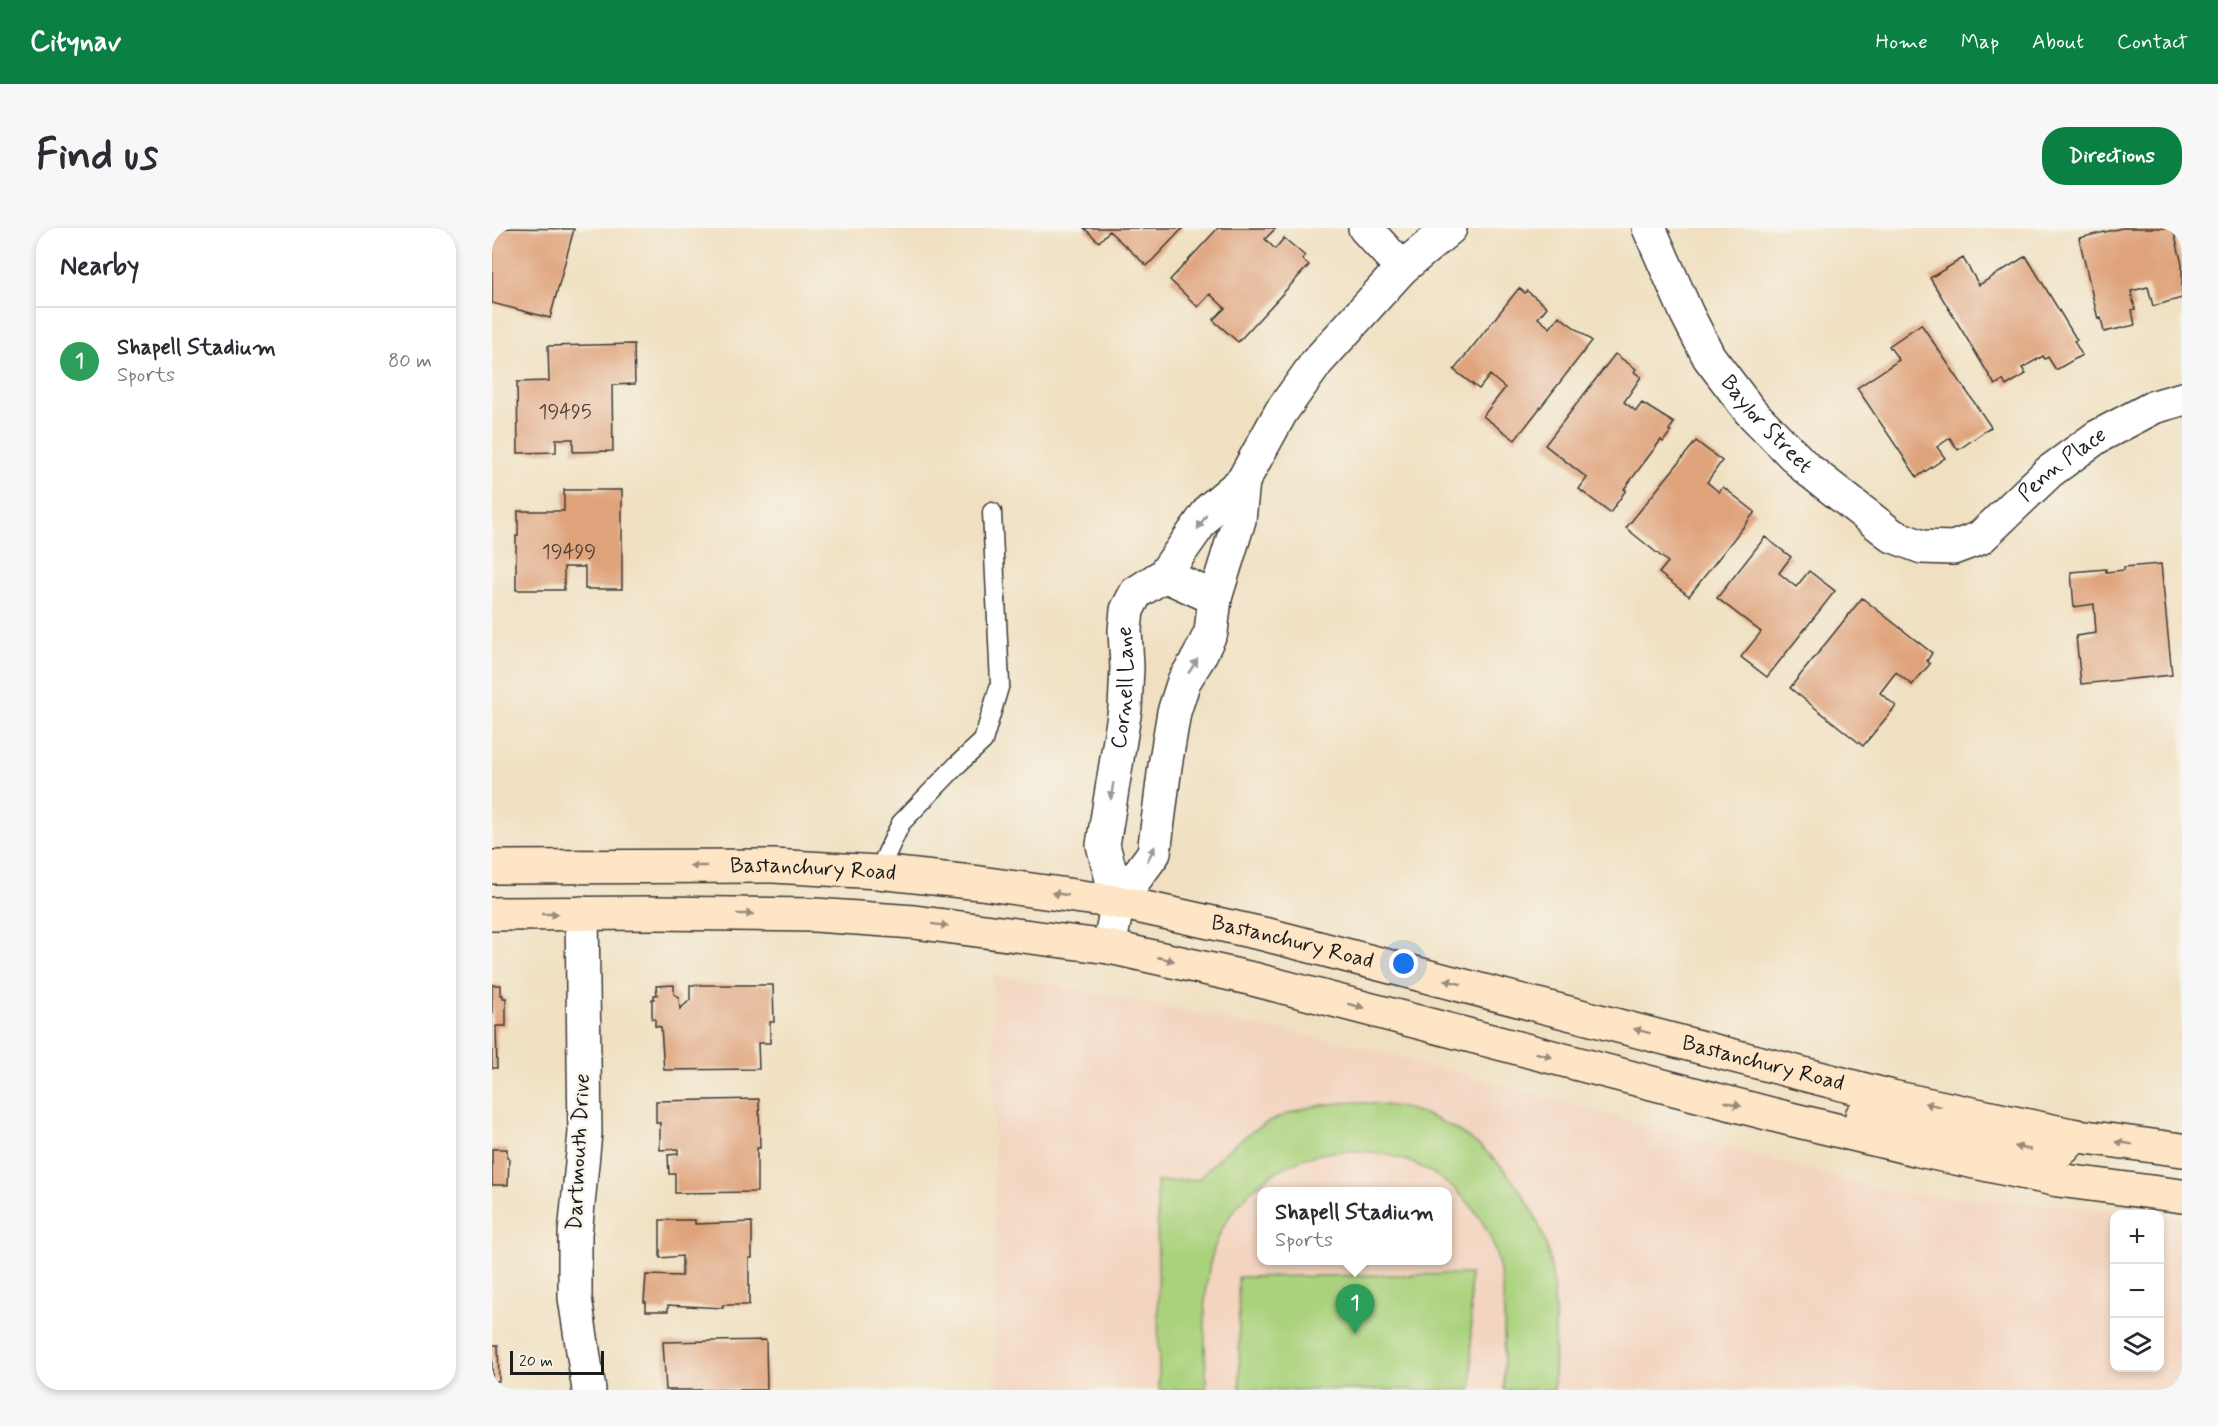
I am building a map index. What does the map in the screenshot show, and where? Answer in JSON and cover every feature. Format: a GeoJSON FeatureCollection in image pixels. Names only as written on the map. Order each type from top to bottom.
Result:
{"type":"FeatureCollection","features":[{"type":"Feature","properties":{"kind":"main road","name":"Bastanchury Road"},"geometry":{"type":"LineString","coordinates":[[492,867],[773,866],[878,872],[1118,902],[1269,935],[1892,1096],[2071,1135],[2182,1150]]}},
{"type":"Feature","properties":{"kind":"main road","name":"Bastanchury Road"},"geometry":{"type":"LineString","coordinates":[[492,914],[815,915],[915,922],[1109,946],[1253,979],[1821,1127],[1962,1160],[2058,1180],[2182,1196]]}},
{"type":"Feature","properties":{"kind":"main road"},"geometry":{"type":"LineString","coordinates":[[1821,1127],[1841,1117],[1866,1115],[2051,1154],[2067,1146],[2071,1135]]}},
{"type":"Feature","properties":{"kind":"street"},"geometry":{"type":"LineString","coordinates":[[1365,228],[1402,268]]}},
{"type":"Feature","properties":{"kind":"street","name":"Cornell Lane"},"geometry":{"type":"LineString","coordinates":[[1118,902],[1103,845],[1125,710],[1127,610],[1136,593],[1164,575],[1211,508],[1243,481],[1281,412],[1317,362],[1402,268],[1450,228]]}},
{"type":"Feature","properties":{"kind":"street","name":"Baylor Street"},"geometry":{"type":"LineString","coordinates":[[1649,228],[1687,314],[1709,357],[1750,411],[1806,468],[1893,536],[1922,547],[1953,548]]}},
{"type":"Feature","properties":{"kind":"street","name":"Penn Place"},"geometry":{"type":"LineString","coordinates":[[1953,548],[1980,538],[2049,472],[2097,437],[2154,407],[2182,399]]}},
{"type":"Feature","properties":{"kind":"street","name":"Cornell Lane"},"geometry":{"type":"LineString","coordinates":[[1109,946],[1118,902],[1154,853],[1174,712],[1184,681],[1211,632],[1215,598],[1239,520],[1243,481]]}},
{"type":"Feature","properties":{"kind":"street"},"geometry":{"type":"LineString","coordinates":[[1164,575],[1215,598]]}},
{"type":"Feature","properties":{"kind":"street","name":"Dartmouth Drive"},"geometry":{"type":"LineString","coordinates":[[582,913],[585,1133],[574,1234],[575,1298],[589,1390]]}},
{"type":"Feature","properties":{"kind":"lane"},"geometry":{"type":"LineString","coordinates":[[878,872],[901,823],[983,741],[1000,684],[992,512]]}},
{"type":"Feature","properties":{"kind":"shaded area"},"geometry":{"type":"Polygon","coordinates":[[[993,976],[1060,986],[1364,1047],[1889,1192],[2110,1210],[2110,1372],[2164,1372],[2164,1214],[2182,1216],[2182,1390],[996,1390],[993,976]]]}},
{"type":"Feature","properties":{"kind":"green space"},"geometry":{"type":"Polygon","coordinates":[[[1353,1102],[1401,1108],[1429,1116],[1471,1140],[1506,1172],[1521,1191],[1533,1212],[1549,1257],[1554,1290],[1554,1390],[1504,1390],[1504,1315],[1501,1277],[1492,1241],[1474,1210],[1452,1187],[1421,1167],[1392,1156],[1362,1151],[1331,1152],[1302,1159],[1275,1173],[1250,1192],[1229,1217],[1211,1258],[1205,1301],[1206,1390],[1159,1390],[1157,1182],[1199,1179],[1223,1154],[1251,1132],[1282,1116],[1316,1106],[1353,1102]]]}},
{"type":"Feature","properties":{"kind":"green space"},"geometry":{"type":"Polygon","coordinates":[[[1470,1274],[1472,1390],[1240,1390],[1238,1277],[1470,1274]]]}},
{"type":"Feature","properties":{"kind":"building"},"geometry":{"type":"Polygon","coordinates":[[[492,228],[574,229],[550,318],[492,303],[492,228]]]}},
{"type":"Feature","properties":{"kind":"building"},"geometry":{"type":"Polygon","coordinates":[[[1084,228],[1183,228],[1147,266],[1109,231],[1099,242],[1084,228]]]}},
{"type":"Feature","properties":{"kind":"building"},"geometry":{"type":"Polygon","coordinates":[[[1218,228],[1276,228],[1265,239],[1275,249],[1284,238],[1305,256],[1302,259],[1309,265],[1238,342],[1213,320],[1225,308],[1210,294],[1198,307],[1170,280],[1218,228]]]}},
{"type":"Feature","properties":{"kind":"building"},"geometry":{"type":"Polygon","coordinates":[[[2122,228],[2173,228],[2182,264],[2182,298],[2153,306],[2148,287],[2131,291],[2135,309],[2132,310],[2135,325],[2104,332],[2101,318],[2098,319],[2079,238],[2122,228]]]}},
{"type":"Feature","properties":{"kind":"building"},"geometry":{"type":"Polygon","coordinates":[[[2026,256],[2077,340],[2074,341],[2082,355],[2056,370],[2048,357],[2045,359],[2043,356],[2022,368],[2026,374],[2006,386],[2003,380],[1995,385],[1930,278],[1963,258],[1979,285],[2026,256]]]}},
{"type":"Feature","properties":{"kind":"building"},"geometry":{"type":"Polygon","coordinates":[[[1519,288],[1525,293],[1527,291],[1547,307],[1538,318],[1550,328],[1559,316],[1592,341],[1515,440],[1483,416],[1505,388],[1490,375],[1479,389],[1454,370],[1519,288]]]}},
{"type":"Feature","properties":{"kind":"building"},"geometry":{"type":"Polygon","coordinates":[[[1921,324],[1991,427],[1958,450],[1950,438],[1937,447],[1945,458],[1917,477],[1857,388],[1899,360],[1889,346],[1921,324]]]}},
{"type":"Feature","properties":{"kind":"building"},"geometry":{"type":"Polygon","coordinates":[[[634,344],[635,384],[612,385],[613,451],[573,452],[573,439],[556,439],[556,452],[518,453],[517,382],[549,381],[548,346],[634,344]]]}},
{"type":"Feature","properties":{"kind":"building"},"geometry":{"type":"Polygon","coordinates":[[[1615,354],[1636,369],[1634,372],[1641,377],[1624,402],[1636,411],[1642,403],[1674,423],[1663,442],[1661,440],[1624,489],[1626,490],[1610,513],[1579,489],[1587,478],[1545,445],[1615,354]]]}},
{"type":"Feature","properties":{"kind":"building"},"geometry":{"type":"Polygon","coordinates":[[[1696,441],[1722,461],[1707,482],[1719,492],[1723,487],[1755,512],[1689,596],[1659,573],[1668,562],[1626,528],[1696,441]]]}},
{"type":"Feature","properties":{"kind":"building"},"geometry":{"type":"Polygon","coordinates":[[[564,490],[622,490],[622,589],[585,589],[585,567],[564,567],[564,590],[516,590],[518,511],[564,511],[564,490]]]}},
{"type":"Feature","properties":{"kind":"building"},"geometry":{"type":"Polygon","coordinates":[[[1765,537],[1791,557],[1779,573],[1796,587],[1809,571],[1835,591],[1767,677],[1741,657],[1761,632],[1717,598],[1765,537]]]}},
{"type":"Feature","properties":{"kind":"building"},"geometry":{"type":"Polygon","coordinates":[[[2161,564],[2172,675],[2081,684],[2076,636],[2096,633],[2094,604],[2074,607],[2071,572],[2106,569],[2106,572],[2124,570],[2124,567],[2161,564]]]}},
{"type":"Feature","properties":{"kind":"building"},"geometry":{"type":"Polygon","coordinates":[[[1862,598],[1932,653],[1927,661],[1930,664],[1912,685],[1896,672],[1880,693],[1896,706],[1863,746],[1790,688],[1862,598]]]}},
{"type":"Feature","properties":{"kind":"building"},"geometry":{"type":"Polygon","coordinates":[[[492,985],[501,985],[501,995],[506,998],[506,1026],[496,1026],[497,1068],[492,1068],[492,985]]]}},
{"type":"Feature","properties":{"kind":"building"},"geometry":{"type":"Polygon","coordinates":[[[674,985],[674,994],[679,997],[680,1009],[690,1000],[690,985],[773,985],[774,1022],[770,1022],[770,1043],[758,1043],[759,1069],[664,1070],[661,1027],[655,1026],[655,1019],[652,1019],[652,999],[654,995],[657,995],[656,986],[674,985]]]}},
{"type":"Feature","properties":{"kind":"building"},"geometry":{"type":"Polygon","coordinates":[[[759,1099],[760,1148],[757,1148],[757,1192],[675,1193],[675,1174],[669,1174],[668,1155],[678,1154],[678,1149],[660,1150],[660,1123],[656,1123],[656,1101],[759,1099]]]}},
{"type":"Feature","properties":{"kind":"building"},"geometry":{"type":"Polygon","coordinates":[[[492,1149],[507,1149],[508,1185],[492,1185],[492,1149]]]}},
{"type":"Feature","properties":{"kind":"building"},"geometry":{"type":"Polygon","coordinates":[[[660,1220],[695,1220],[695,1224],[752,1222],[749,1305],[723,1305],[723,1308],[668,1305],[668,1311],[646,1311],[646,1302],[644,1302],[646,1275],[682,1276],[682,1256],[660,1258],[660,1220]]]}},
{"type":"Feature","properties":{"kind":"building"},"geometry":{"type":"Polygon","coordinates":[[[766,1340],[767,1390],[666,1390],[663,1342],[766,1340]]]}},
{"type":"Feature","properties":{"kind":"building"},"geometry":{"type":"Polygon","coordinates":[[[492,1345],[498,1345],[499,1381],[492,1381],[492,1345]]]}},
{"type":"Feature","properties":{"kind":"place","name":"Shapell Stadium"},"geometry":{"type":"Point","coordinates":[1355,1334]}}]}
